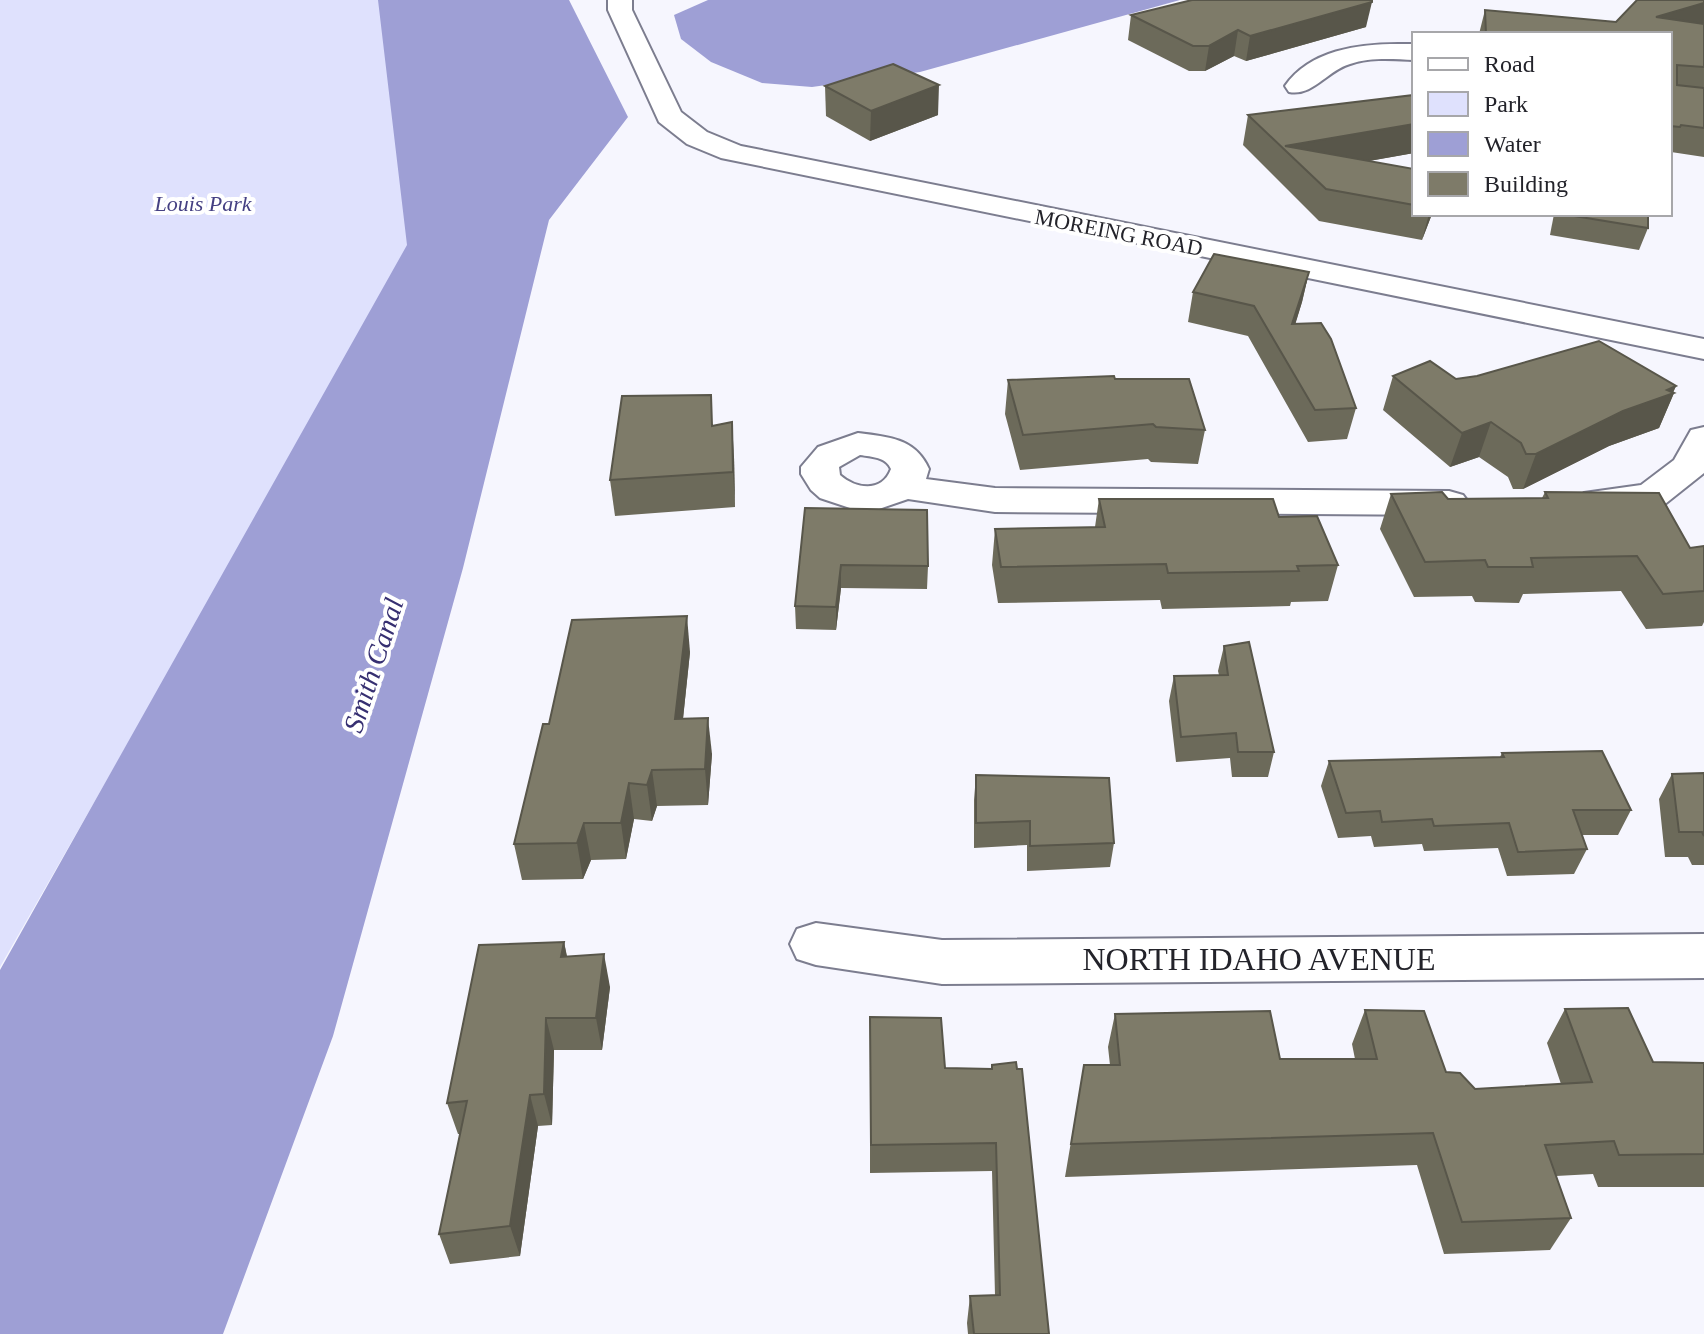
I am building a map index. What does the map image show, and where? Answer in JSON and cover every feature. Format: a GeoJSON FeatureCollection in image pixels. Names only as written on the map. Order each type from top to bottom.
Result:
{"type":"FeatureCollection","features":[{"type":"Feature","properties":{"kind":"street","name":"MOREING ROAD"},"geometry":{"type":"LineString","coordinates":[[620,0],[620,10],[669,116],[680,129],[697,139],[731,151],[1704,349]]}},
{"type":"Feature","properties":{"kind":"street"},"geometry":{"type":"LineString","coordinates":[[1298,86],[1321,66],[1348,56],[1379,51],[1412,52]]}},
{"type":"Feature","properties":{"kind":"street"},"geometry":{"type":"LineString","coordinates":[[1569,504],[1651,496],[1690,466],[1704,438]]}},
{"type":"Feature","properties":{"kind":"street"},"geometry":{"type":"LineString","coordinates":[[903,487],[995,500],[1489,503]]}},
{"type":"Feature","properties":{"kind":"street","name":"NORTH IDAHO AVENUE"},"geometry":{"type":"LineString","coordinates":[[816,944],[942,962],[1704,956]]}},
{"type":"Feature","properties":{"kind":"green space","name":"Louis Park"},"geometry":{"type":"Polygon","coordinates":[[[0,0],[396,0],[419,234],[0,967],[0,0]]]}},
{"type":"Feature","properties":{"kind":"water","name":"Smith Canal"},"geometry":{"type":"Polygon","coordinates":[[[378,0],[569,0],[628,117],[549,220],[463,568],[333,1036],[223,1334],[0,1334],[0,970],[407,245],[378,0]]]}},
{"type":"Feature","properties":{"kind":"water"},"geometry":{"type":"Polygon","coordinates":[[[708,0],[1180,0],[920,72],[812,87],[762,83],[711,62],[681,39],[674,15],[708,0]]]}},
{"type":"Feature","properties":{"kind":"building"},"geometry":{"type":"Polygon","coordinates":[[[1192,0],[1372,2],[1250,36],[1238,30],[1209,46],[1193,46],[1131,15],[1192,0]]]}},
{"type":"Feature","properties":{"kind":"building"},"geometry":{"type":"Polygon","coordinates":[[[1637,0],[1704,0],[1704,3],[1656,17],[1704,24],[1704,67],[1677,65],[1677,85],[1704,88],[1704,128],[1672,126],[1672,32],[1486,32],[1485,10],[1616,22],[1637,0]]]}},
{"type":"Feature","properties":{"kind":"building"},"geometry":{"type":"Polygon","coordinates":[[[893,64],[939,85],[871,111],[825,86],[893,64]]]}},
{"type":"Feature","properties":{"kind":"building"},"geometry":{"type":"Polygon","coordinates":[[[1412,95],[1412,124],[1285,146],[1412,169],[1412,205],[1326,189],[1248,115],[1412,95]]]}},
{"type":"Feature","properties":{"kind":"building"},"geometry":{"type":"Polygon","coordinates":[[[1574,216],[1648,216],[1648,228],[1574,216]]]}},
{"type":"Feature","properties":{"kind":"building"},"geometry":{"type":"Polygon","coordinates":[[[1214,254],[1309,272],[1292,324],[1321,323],[1331,339],[1356,408],[1315,410],[1254,306],[1193,292],[1214,254]]]}},
{"type":"Feature","properties":{"kind":"building"},"geometry":{"type":"Polygon","coordinates":[[[1599,341],[1676,386],[1667,390],[1674,393],[1623,411],[1536,454],[1526,454],[1521,443],[1491,422],[1462,433],[1393,376],[1430,361],[1456,379],[1477,376],[1599,341]]]}},
{"type":"Feature","properties":{"kind":"building"},"geometry":{"type":"Polygon","coordinates":[[[1114,376],[1115,379],[1189,379],[1205,430],[1156,427],[1153,424],[1023,435],[1008,380],[1114,376]]]}},
{"type":"Feature","properties":{"kind":"building"},"geometry":{"type":"Polygon","coordinates":[[[711,395],[712,426],[732,422],[733,472],[610,480],[622,396],[711,395]]]}},
{"type":"Feature","properties":{"kind":"building"},"geometry":{"type":"Polygon","coordinates":[[[1442,492],[1448,499],[1548,498],[1545,492],[1659,493],[1690,548],[1704,546],[1704,591],[1663,594],[1637,556],[1531,558],[1533,567],[1488,567],[1485,560],[1425,562],[1391,494],[1442,492]]]}},
{"type":"Feature","properties":{"kind":"building"},"geometry":{"type":"Polygon","coordinates":[[[1099,499],[1273,499],[1279,517],[1317,516],[1338,565],[1297,566],[1299,571],[1168,573],[1166,564],[1001,567],[995,529],[1105,527],[1099,499]]]}},
{"type":"Feature","properties":{"kind":"building"},"geometry":{"type":"Polygon","coordinates":[[[805,508],[927,510],[928,566],[841,565],[836,607],[795,606],[805,508]]]}},
{"type":"Feature","properties":{"kind":"building"},"geometry":{"type":"Polygon","coordinates":[[[687,616],[675,719],[708,718],[705,769],[652,770],[647,785],[629,783],[621,823],[584,823],[577,843],[514,844],[543,724],[549,724],[572,620],[687,616]]]}},
{"type":"Feature","properties":{"kind":"building"},"geometry":{"type":"Polygon","coordinates":[[[1249,642],[1274,752],[1238,752],[1236,733],[1181,737],[1174,676],[1228,675],[1224,646],[1249,642]]]}},
{"type":"Feature","properties":{"kind":"building"},"geometry":{"type":"Polygon","coordinates":[[[1602,751],[1631,810],[1573,810],[1587,849],[1518,852],[1509,823],[1434,826],[1432,819],[1382,822],[1380,811],[1346,813],[1329,761],[1504,757],[1502,753],[1602,751]]]}},
{"type":"Feature","properties":{"kind":"building"},"geometry":{"type":"Polygon","coordinates":[[[1704,773],[1704,836],[1702,832],[1679,832],[1672,774],[1704,773]]]}},
{"type":"Feature","properties":{"kind":"building"},"geometry":{"type":"Polygon","coordinates":[[[976,775],[1109,778],[1114,843],[1030,846],[1030,821],[976,823],[976,775]]]}},
{"type":"Feature","properties":{"kind":"building"},"geometry":{"type":"Polygon","coordinates":[[[564,942],[561,957],[604,954],[596,1018],[546,1018],[544,1094],[530,1095],[510,1226],[439,1234],[467,1101],[447,1103],[479,945],[564,942]]]}},
{"type":"Feature","properties":{"kind":"building"},"geometry":{"type":"Polygon","coordinates":[[[1628,1008],[1653,1062],[1704,1063],[1704,1154],[1619,1155],[1614,1141],[1545,1145],[1571,1218],[1462,1222],[1433,1133],[1071,1144],[1084,1065],[1120,1065],[1115,1014],[1270,1011],[1280,1059],[1377,1059],[1365,1010],[1424,1011],[1446,1072],[1460,1073],[1475,1089],[1592,1082],[1565,1009],[1628,1008]]]}},
{"type":"Feature","properties":{"kind":"building"},"geometry":{"type":"Polygon","coordinates":[[[870,1017],[941,1018],[945,1068],[992,1069],[992,1065],[1016,1062],[1017,1069],[1022,1069],[1049,1334],[974,1334],[970,1296],[1000,1295],[996,1143],[871,1145],[870,1017]]]}}]}
